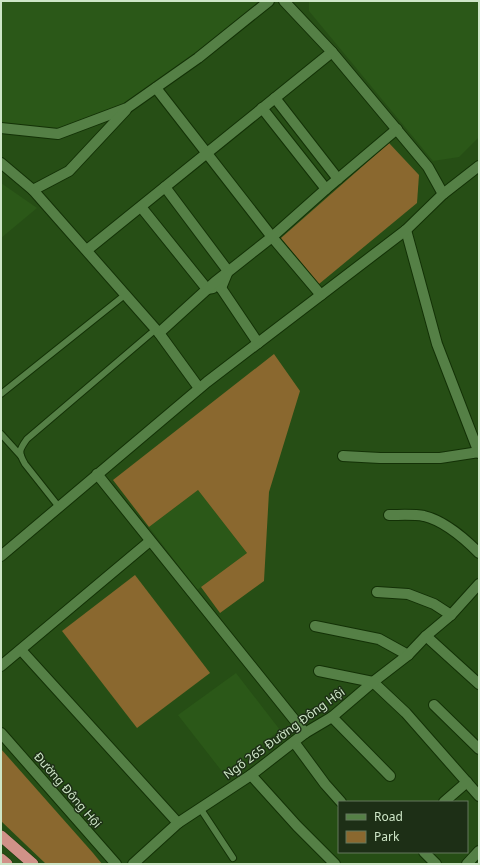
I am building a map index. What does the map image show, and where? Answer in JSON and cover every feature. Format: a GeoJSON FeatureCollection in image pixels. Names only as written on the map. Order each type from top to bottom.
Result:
{"type":"FeatureCollection","features":[{"type":"Feature","properties":{"kind":"highway"},"geometry":{"type":"LineString","coordinates":[[1,836],[33,864]]}},
{"type":"Feature","properties":{"kind":"highway"},"geometry":{"type":"LineString","coordinates":[[1,859],[7,864]]}},
{"type":"Feature","properties":{"kind":"street"},"geometry":{"type":"LineString","coordinates":[[33,190],[69,171],[127,108],[198,58],[269,1]]}},
{"type":"Feature","properties":{"kind":"street"},"geometry":{"type":"LineString","coordinates":[[284,1],[332,52],[428,167],[443,194]]}},
{"type":"Feature","properties":{"kind":"street"},"geometry":{"type":"LineString","coordinates":[[87,250],[332,52]]}},
{"type":"Feature","properties":{"kind":"street"},"geometry":{"type":"LineString","coordinates":[[156,88],[208,152],[272,237],[321,294]]}},
{"type":"Feature","properties":{"kind":"street"},"geometry":{"type":"LineString","coordinates":[[275,98],[338,179]]}},
{"type":"Feature","properties":{"kind":"street"},"geometry":{"type":"LineString","coordinates":[[1,128],[58,134],[127,108]]}},
{"type":"Feature","properties":{"kind":"street"},"geometry":{"type":"LineString","coordinates":[[262,108],[326,188]]}},
{"type":"Feature","properties":{"kind":"street"},"geometry":{"type":"LineString","coordinates":[[158,331],[228,271],[272,237],[326,188],[397,130]]}},
{"type":"Feature","properties":{"kind":"street"},"geometry":{"type":"LineString","coordinates":[[1,163],[33,190],[126,294],[158,331],[200,388]]}},
{"type":"Feature","properties":{"kind":"street"},"geometry":{"type":"LineString","coordinates":[[1,556],[200,388],[406,230],[443,194],[479,166]]}},
{"type":"Feature","properties":{"kind":"street"},"geometry":{"type":"LineString","coordinates":[[165,187],[228,271]]}},
{"type":"Feature","properties":{"kind":"street"},"geometry":{"type":"LineString","coordinates":[[141,206],[207,289]]}},
{"type":"Feature","properties":{"kind":"street"},"geometry":{"type":"LineString","coordinates":[[343,456],[380,458],[440,458],[479,452],[437,344],[406,230]]}},
{"type":"Feature","properties":{"kind":"street"},"geometry":{"type":"LineString","coordinates":[[221,288],[228,271]]}},
{"type":"Feature","properties":{"kind":"street"},"geometry":{"type":"LineString","coordinates":[[207,289],[221,288]]}},
{"type":"Feature","properties":{"kind":"street"},"geometry":{"type":"LineString","coordinates":[[221,288],[258,343]]}},
{"type":"Feature","properties":{"kind":"street"},"geometry":{"type":"LineString","coordinates":[[97,474],[305,733]]}},
{"type":"Feature","properties":{"kind":"street"},"geometry":{"type":"LineString","coordinates":[[389,515],[423,516],[441,523],[470,544],[479,553]]}},
{"type":"Feature","properties":{"kind":"street"},"geometry":{"type":"LineString","coordinates":[[1,666],[150,541]]}},
{"type":"Feature","properties":{"kind":"street","name":"Ngõ 265 Đường Đông Hội"},"geometry":{"type":"LineString","coordinates":[[133,864],[178,823],[251,775],[305,733],[332,717],[373,682],[408,655],[426,636],[451,615],[479,584]]}},
{"type":"Feature","properties":{"kind":"street"},"geometry":{"type":"LineString","coordinates":[[377,592],[408,594],[434,604],[451,615]]}},
{"type":"Feature","properties":{"kind":"street"},"geometry":{"type":"LineString","coordinates":[[315,626],[379,639],[408,655]]}},
{"type":"Feature","properties":{"kind":"street"},"geometry":{"type":"LineString","coordinates":[[426,636],[479,684]]}},
{"type":"Feature","properties":{"kind":"street"},"geometry":{"type":"LineString","coordinates":[[21,650],[178,823]]}},
{"type":"Feature","properties":{"kind":"street"},"geometry":{"type":"LineString","coordinates":[[319,671],[373,682],[406,713],[479,796]]}},
{"type":"Feature","properties":{"kind":"street"},"geometry":{"type":"LineString","coordinates":[[434,705],[479,748]]}},
{"type":"Feature","properties":{"kind":"street"},"geometry":{"type":"LineString","coordinates":[[332,717],[390,776]]}},
{"type":"Feature","properties":{"kind":"street","name":"Đường Đông Hội"},"geometry":{"type":"LineString","coordinates":[[1,733],[116,864]]}},
{"type":"Feature","properties":{"kind":"street"},"geometry":{"type":"LineString","coordinates":[[294,742],[325,784],[340,801]]}},
{"type":"Feature","properties":{"kind":"street"},"geometry":{"type":"LineString","coordinates":[[251,775],[297,826],[335,864]]}},
{"type":"Feature","properties":{"kind":"street"},"geometry":{"type":"LineString","coordinates":[[445,801],[467,782]]}},
{"type":"Feature","properties":{"kind":"street"},"geometry":{"type":"LineString","coordinates":[[467,864],[479,851]]}},
{"type":"Feature","properties":{"kind":"street"},"geometry":{"type":"LineString","coordinates":[[425,853],[436,864]]}},
{"type":"Feature","properties":{"kind":"lane"},"geometry":{"type":"LineString","coordinates":[[1,394],[126,294]]}},
{"type":"Feature","properties":{"kind":"lane"},"geometry":{"type":"LineString","coordinates":[[21,456],[20,449],[27,438],[158,331]]}},
{"type":"Feature","properties":{"kind":"lane"},"geometry":{"type":"LineString","coordinates":[[1,434],[21,456],[32,475],[59,507]]}},
{"type":"Feature","properties":{"kind":"lane"},"geometry":{"type":"LineString","coordinates":[[200,808],[233,858]]}},
{"type":"Feature","properties":{"kind":"shaded area"},"geometry":{"type":"Polygon","coordinates":[[[1,1],[269,1],[127,108],[58,134],[1,128],[1,1]]]}},
{"type":"Feature","properties":{"kind":"shaded area"},"geometry":{"type":"Polygon","coordinates":[[[309,1],[479,1],[479,137],[459,157],[433,161],[309,11],[309,1]]]}},
{"type":"Feature","properties":{"kind":"shaded area"},"geometry":{"type":"Polygon","coordinates":[[[1,183],[37,208],[1,238],[1,183]]]}},
{"type":"Feature","properties":{"kind":"shaded area"},"geometry":{"type":"Polygon","coordinates":[[[198,490],[247,553],[197,590],[149,527],[198,490]]]}},
{"type":"Feature","properties":{"kind":"shaded area"},"geometry":{"type":"Polygon","coordinates":[[[236,673],[280,730],[224,774],[178,715],[236,673]]]}},
{"type":"Feature","properties":{"kind":"green space"},"geometry":{"type":"Polygon","coordinates":[[[389,143],[419,175],[417,203],[319,284],[281,238],[389,143]]]}},
{"type":"Feature","properties":{"kind":"green space"},"geometry":{"type":"Polygon","coordinates":[[[274,354],[300,391],[269,492],[264,581],[220,613],[201,587],[247,553],[198,490],[149,527],[113,480],[274,354]]]}},
{"type":"Feature","properties":{"kind":"green space"},"geometry":{"type":"Polygon","coordinates":[[[135,575],[210,673],[137,728],[62,631],[135,575]]]}},
{"type":"Feature","properties":{"kind":"green space"},"geometry":{"type":"Polygon","coordinates":[[[1,749],[102,864],[46,864],[1,821],[1,749]]]}}]}
